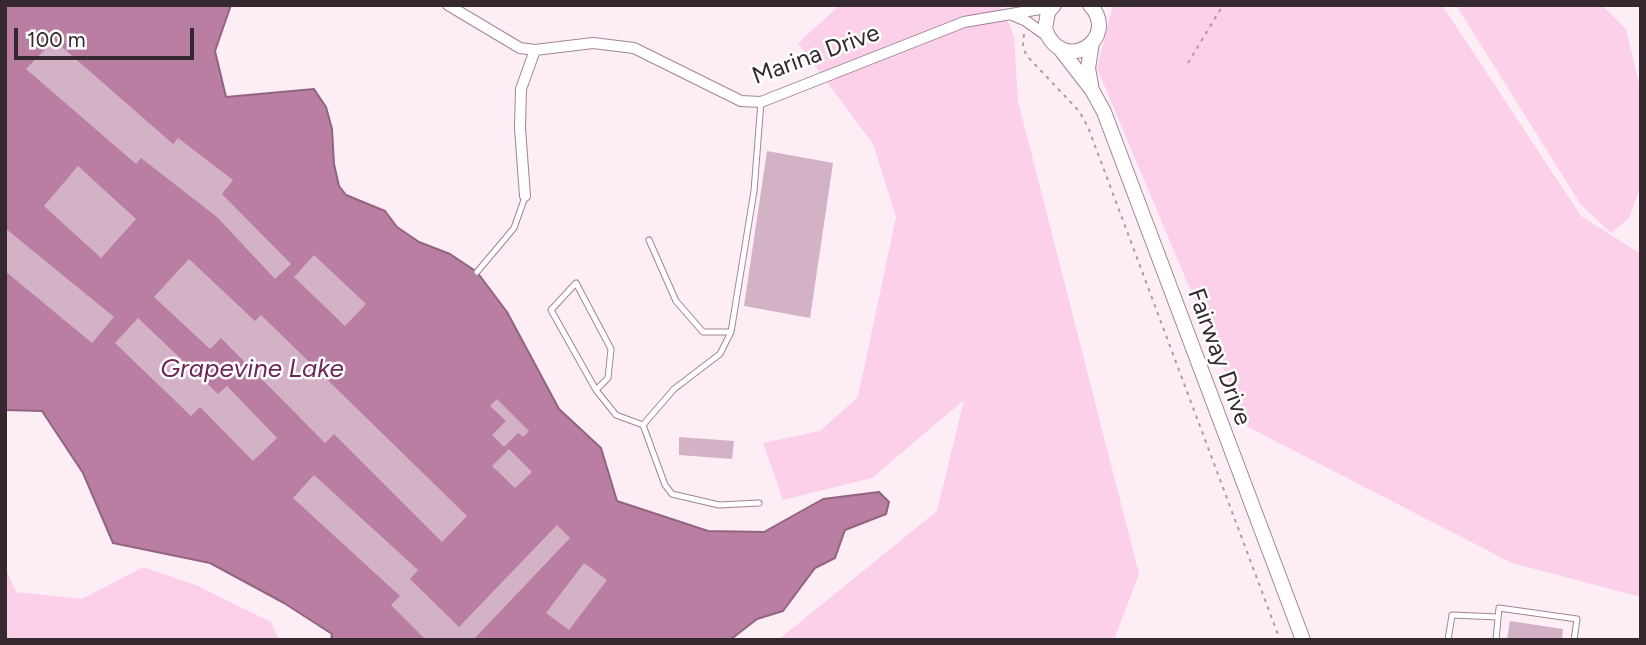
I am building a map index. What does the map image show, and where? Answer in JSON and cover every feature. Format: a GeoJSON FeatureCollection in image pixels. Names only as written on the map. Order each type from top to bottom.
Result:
{"type":"FeatureCollection","features":[{"type":"Feature","properties":{"kind":"street","name":"Marina Drive"},"geometry":{"type":"LineString","coordinates":[[448,5],[505,40],[535,50],[593,43],[634,48],[741,101],[761,102],[964,22],[1008,9],[1053,6]]}},
{"type":"Feature","properties":{"kind":"street"},"geometry":{"type":"LineString","coordinates":[[1048,37],[1046,20],[1053,6]]}},
{"type":"Feature","properties":{"kind":"street"},"geometry":{"type":"LineString","coordinates":[[1008,9],[1048,37]]}},
{"type":"Feature","properties":{"kind":"street","name":"Fairway Drive"},"geometry":{"type":"LineString","coordinates":[[1092,90],[1088,68],[1092,43],[1098,30],[1096,9]]}},
{"type":"Feature","properties":{"kind":"street","name":"Fairway Drive"},"geometry":{"type":"LineString","coordinates":[[1048,37],[1092,90],[1104,112],[1303,640]]}},
{"type":"Feature","properties":{"kind":"street"},"geometry":{"type":"LineString","coordinates":[[1061,50],[1079,51],[1092,43]]}},
{"type":"Feature","properties":{"kind":"street"},"geometry":{"type":"LineString","coordinates":[[525,196],[520,128],[521,89],[535,50]]}},
{"type":"Feature","properties":{"kind":"lane"},"geometry":{"type":"LineString","coordinates":[[643,425],[674,389],[720,354],[731,332],[754,191],[761,102]]}},
{"type":"Feature","properties":{"kind":"lane"},"geometry":{"type":"LineString","coordinates":[[477,272],[514,228],[525,196]]}},
{"type":"Feature","properties":{"kind":"lane"},"geometry":{"type":"LineString","coordinates":[[649,240],[676,301],[689,317],[703,332],[731,332]]}},
{"type":"Feature","properties":{"kind":"lane"},"geometry":{"type":"LineString","coordinates":[[596,390],[608,377],[611,349],[576,283],[551,310],[596,390],[616,415],[643,425],[672,494],[719,505],[759,503]]}},
{"type":"Feature","properties":{"kind":"lane"},"geometry":{"type":"LineString","coordinates":[[1496,640],[1499,608],[1577,619],[1574,640]]}},
{"type":"Feature","properties":{"kind":"lane"},"geometry":{"type":"LineString","coordinates":[[1448,640],[1452,615],[1498,617]]}},
{"type":"Feature","properties":{"kind":"path"},"geometry":{"type":"LineString","coordinates":[[1188,62],[1223,5]]}},
{"type":"Feature","properties":{"kind":"path"},"geometry":{"type":"LineString","coordinates":[[1026,21],[1023,45],[1026,55],[1079,111],[1088,127],[1280,640]]}},
{"type":"Feature","properties":{"kind":"shaded area"},"geometry":{"type":"Polygon","coordinates":[[[840,5],[1001,5],[1014,36],[1018,101],[1139,574],[1114,640],[778,640],[937,511],[964,400],[872,478],[783,500],[763,443],[820,431],[858,397],[896,217],[873,144],[798,43],[840,5]]]}},
{"type":"Feature","properties":{"kind":"shaded area"},"geometry":{"type":"Polygon","coordinates":[[[1113,5],[1442,5],[1581,216],[1641,254],[1641,597],[1512,563],[1248,427],[1097,68],[1113,5]]]}},
{"type":"Feature","properties":{"kind":"shaded area"},"geometry":{"type":"Polygon","coordinates":[[[1456,5],[1602,5],[1626,29],[1641,91],[1641,186],[1629,218],[1611,233],[1581,205],[1456,5]]]}},
{"type":"Feature","properties":{"kind":"shaded area"},"geometry":{"type":"Polygon","coordinates":[[[5,566],[16,592],[82,599],[143,567],[198,586],[271,622],[279,640],[5,640],[5,566]]]}},
{"type":"Feature","properties":{"kind":"water","name":"Grapevine Lake"},"geometry":{"type":"Polygon","coordinates":[[[5,5],[231,5],[215,51],[226,97],[314,89],[326,107],[332,129],[334,164],[339,186],[346,195],[385,211],[397,227],[419,242],[450,254],[477,272],[507,312],[559,409],[601,448],[617,501],[708,531],[764,532],[823,499],[879,492],[889,502],[886,514],[845,530],[835,558],[815,568],[783,611],[757,619],[730,640],[331,640],[332,634],[284,603],[210,563],[113,543],[83,473],[42,411],[5,410],[5,5]]]}},
{"type":"Feature","properties":{"kind":"building"},"geometry":{"type":"Polygon","coordinates":[[[54,40],[173,144],[178,138],[233,180],[222,194],[291,264],[275,279],[217,217],[141,158],[136,164],[26,69],[54,40]]]}},
{"type":"Feature","properties":{"kind":"building"},"geometry":{"type":"Polygon","coordinates":[[[767,151],[833,163],[810,318],[744,306],[767,151]]]}},
{"type":"Feature","properties":{"kind":"building"},"geometry":{"type":"Polygon","coordinates":[[[78,166],[136,219],[101,258],[44,206],[78,166]]]}},
{"type":"Feature","properties":{"kind":"building"},"geometry":{"type":"Polygon","coordinates":[[[5,228],[114,317],[92,343],[5,271],[5,228]]]}},
{"type":"Feature","properties":{"kind":"building"},"geometry":{"type":"Polygon","coordinates":[[[314,255],[366,304],[345,326],[294,277],[314,255]]]}},
{"type":"Feature","properties":{"kind":"building"},"geometry":{"type":"Polygon","coordinates":[[[189,259],[255,321],[261,315],[467,516],[442,542],[334,434],[325,443],[221,338],[210,349],[154,297],[189,259]]]}},
{"type":"Feature","properties":{"kind":"building"},"geometry":{"type":"Polygon","coordinates":[[[138,318],[218,394],[227,386],[277,438],[253,461],[200,407],[191,416],[115,343],[138,318]]]}},
{"type":"Feature","properties":{"kind":"building"},"geometry":{"type":"Polygon","coordinates":[[[497,399],[529,431],[523,437],[518,433],[504,447],[492,435],[506,421],[490,406],[497,399]]]}},
{"type":"Feature","properties":{"kind":"building"},"geometry":{"type":"Polygon","coordinates":[[[679,437],[734,441],[732,459],[679,455],[679,437]]]}},
{"type":"Feature","properties":{"kind":"building"},"geometry":{"type":"Polygon","coordinates":[[[509,449],[532,472],[515,488],[492,466],[509,449]]]}},
{"type":"Feature","properties":{"kind":"building"},"geometry":{"type":"Polygon","coordinates":[[[314,475],[418,570],[410,579],[459,627],[557,525],[570,538],[473,640],[426,640],[391,605],[400,596],[293,498],[314,475]]]}},
{"type":"Feature","properties":{"kind":"building"},"geometry":{"type":"Polygon","coordinates":[[[584,563],[607,580],[569,630],[546,613],[584,563]]]}},
{"type":"Feature","properties":{"kind":"building"},"geometry":{"type":"Polygon","coordinates":[[[1510,621],[1563,629],[1562,640],[1507,640],[1510,621]]]}}]}
